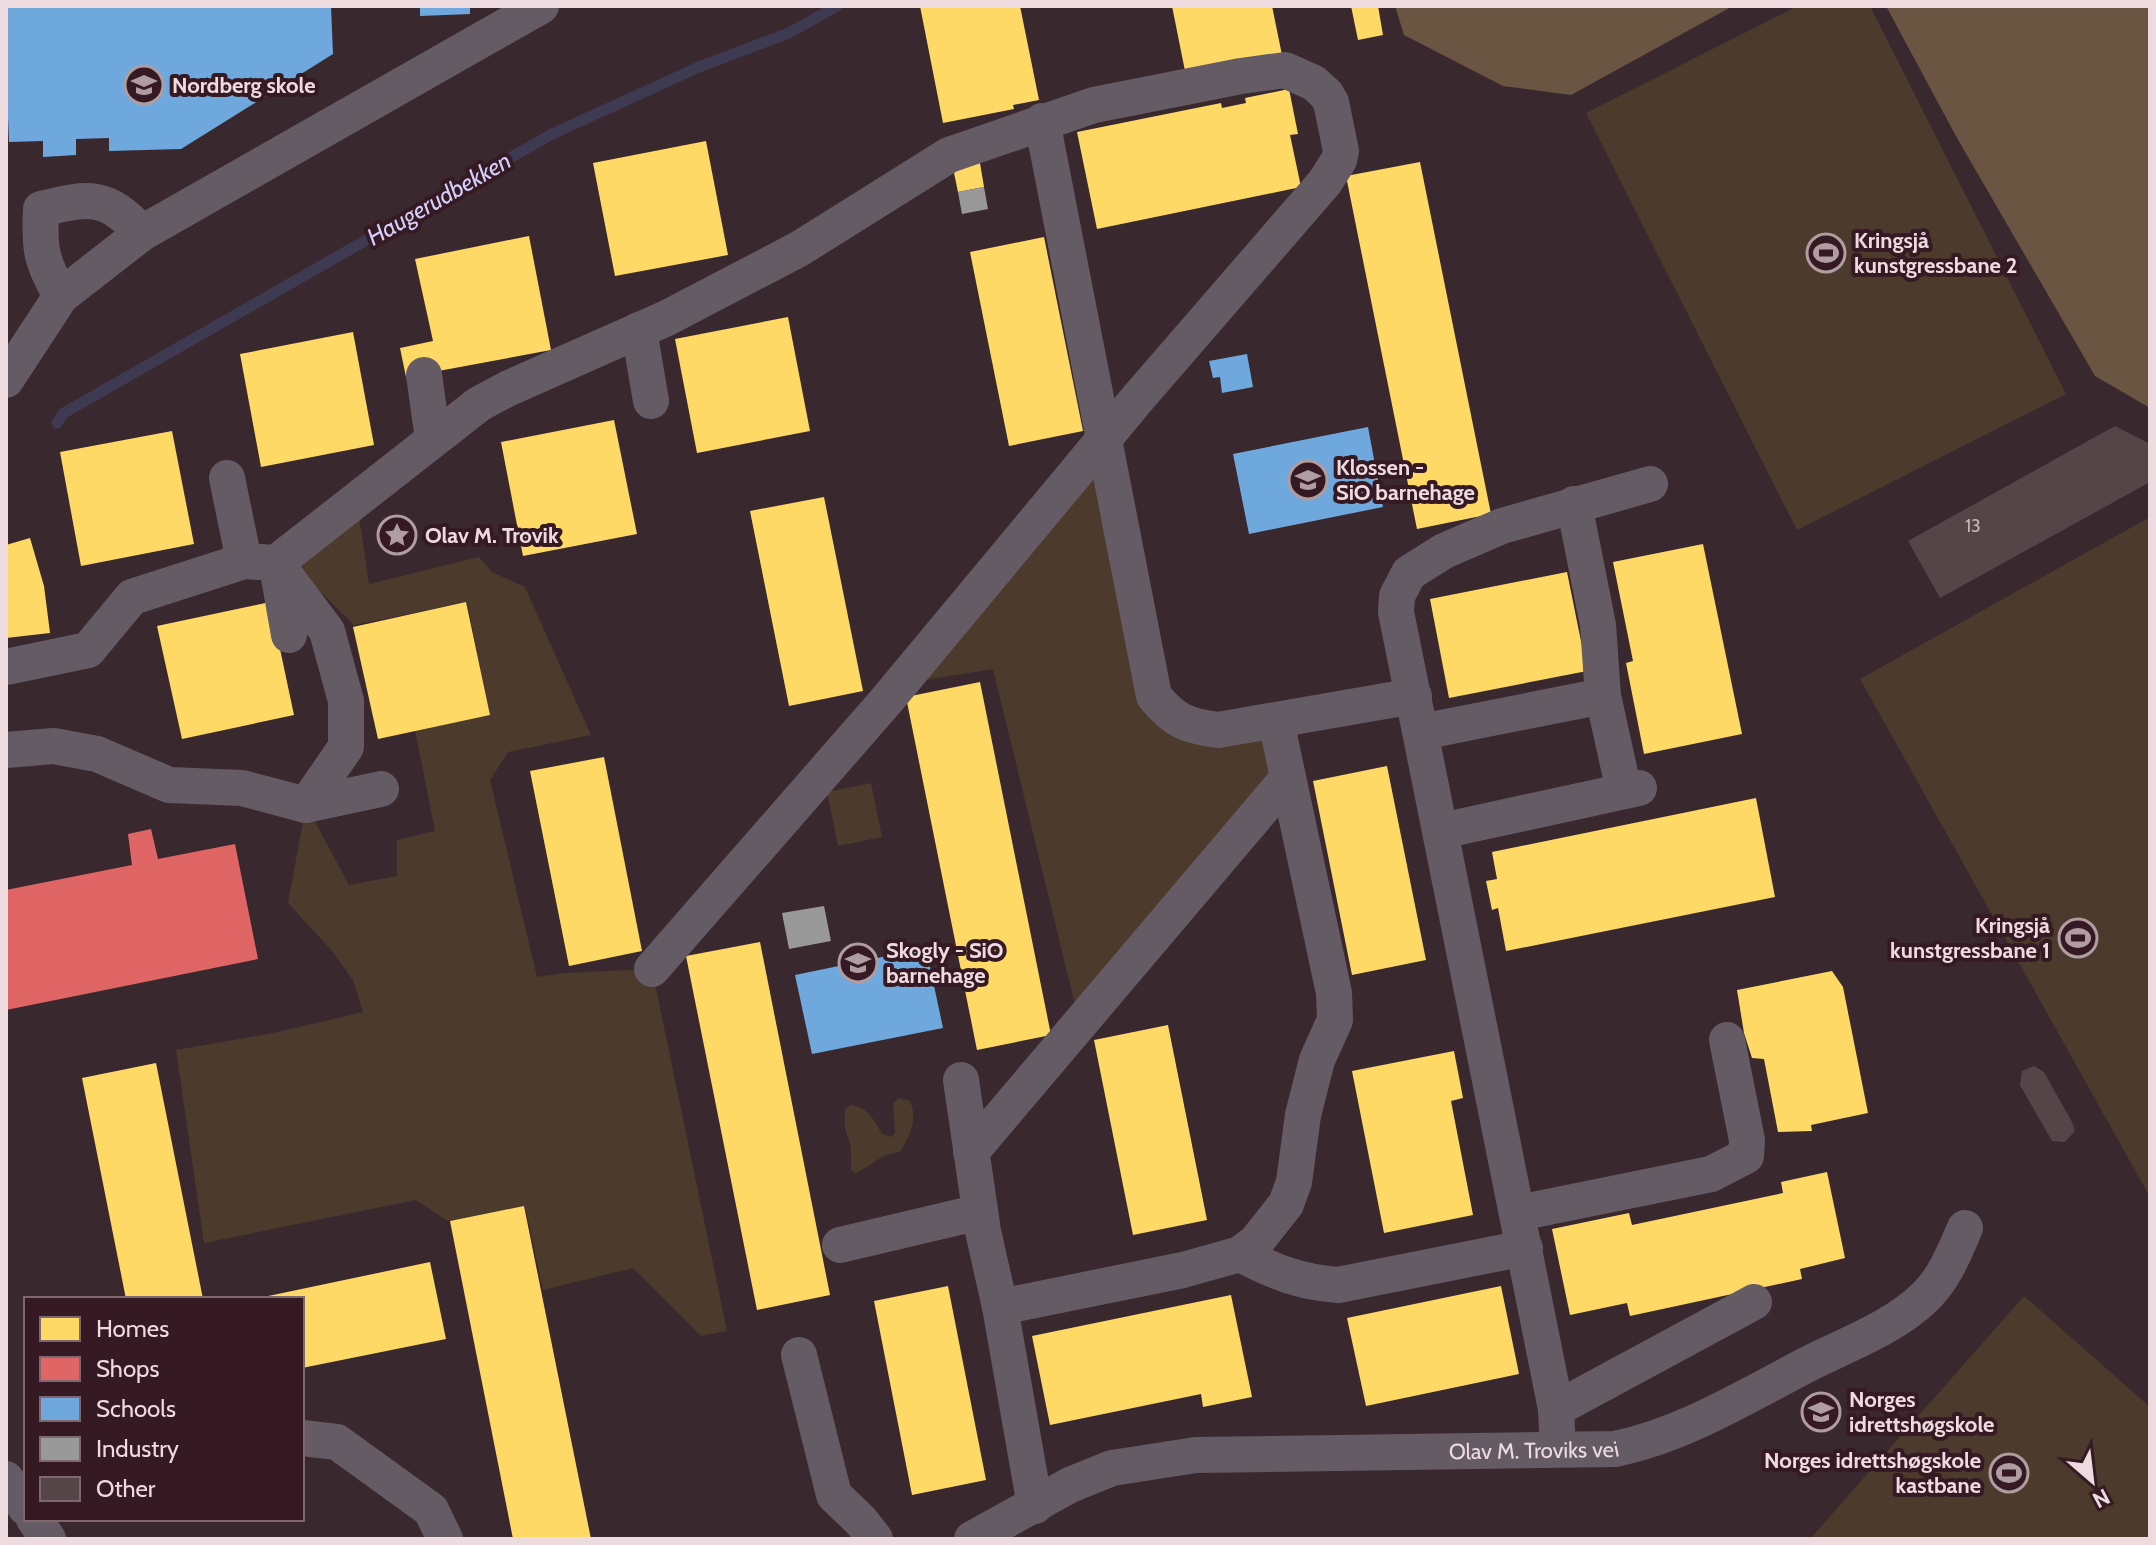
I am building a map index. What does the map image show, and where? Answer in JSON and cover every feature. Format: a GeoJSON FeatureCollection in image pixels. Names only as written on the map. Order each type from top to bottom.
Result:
{"type":"FeatureCollection","features":[{"type":"Feature","properties":{"kind":"street"},"geometry":{"type":"LineString","coordinates":[[6,380],[61,296],[142,233],[541,6]]}},
{"type":"Feature","properties":{"kind":"street"},"geometry":{"type":"LineString","coordinates":[[6,667],[88,650],[132,597],[260,562],[479,404],[639,330],[799,249],[949,155],[1094,105],[1241,76],[1285,70],[1314,83],[1326,94],[1341,151],[1325,182],[1104,439],[886,701],[652,969]]}},
{"type":"Feature","properties":{"kind":"street"},"geometry":{"type":"LineString","coordinates":[[1042,121],[1154,696],[1168,714],[1192,727],[1218,730],[1414,696]]}},
{"type":"Feature","properties":{"kind":"street"},"geometry":{"type":"LineString","coordinates":[[61,296],[47,272],[39,245],[41,209],[84,199],[121,211],[142,233]]}},
{"type":"Feature","properties":{"kind":"street"},"geometry":{"type":"LineString","coordinates":[[639,330],[651,401]]}},
{"type":"Feature","properties":{"kind":"street"},"geometry":{"type":"LineString","coordinates":[[424,375],[433,439]]}},
{"type":"Feature","properties":{"kind":"street"},"geometry":{"type":"LineString","coordinates":[[227,478],[289,635]]}},
{"type":"Feature","properties":{"kind":"street"},"geometry":{"type":"LineString","coordinates":[[1558,1448],[1556,1409],[1396,612],[1397,596],[1409,573],[1444,551],[1487,532],[1650,484]]}},
{"type":"Feature","properties":{"kind":"street"},"geometry":{"type":"LineString","coordinates":[[1441,831],[1631,790],[1603,696],[1598,625],[1574,504]]}},
{"type":"Feature","properties":{"kind":"street"},"geometry":{"type":"LineString","coordinates":[[260,562],[327,631],[346,701],[346,747],[306,805]]}},
{"type":"Feature","properties":{"kind":"street"},"geometry":{"type":"LineString","coordinates":[[1421,732],[1603,696]]}},
{"type":"Feature","properties":{"kind":"street"},"geometry":{"type":"LineString","coordinates":[[1000,1307],[1183,1270],[1240,1254],[1256,1242],[1286,1204],[1294,1182],[1303,1115],[1317,1060],[1335,1020],[1334,993],[1276,721]]}},
{"type":"Feature","properties":{"kind":"street"},"geometry":{"type":"LineString","coordinates":[[6,750],[54,746],[97,754],[169,785],[242,788],[306,805],[381,789]]}},
{"type":"Feature","properties":{"kind":"street"},"geometry":{"type":"LineString","coordinates":[[971,1152],[1288,778]]}},
{"type":"Feature","properties":{"kind":"street"},"geometry":{"type":"LineString","coordinates":[[1518,1213],[1711,1174],[1746,1156],[1747,1140],[1727,1040]]}},
{"type":"Feature","properties":{"kind":"street"},"geometry":{"type":"LineString","coordinates":[[961,1080],[980,1212],[1035,1506]]}},
{"type":"Feature","properties":{"kind":"street"},"geometry":{"type":"LineString","coordinates":[[840,1245],[980,1212]]}},
{"type":"Feature","properties":{"kind":"street","name":"Olav M. Troviks vei"},"geometry":{"type":"LineString","coordinates":[[972,1539],[1070,1485],[1112,1468],[1196,1455],[1615,1449],[1660,1437],[1889,1323],[1925,1297],[1946,1271],[1965,1228]]}},
{"type":"Feature","properties":{"kind":"street"},"geometry":{"type":"LineString","coordinates":[[1240,1254],[1279,1274],[1308,1282],[1338,1285],[1525,1248]]}},
{"type":"Feature","properties":{"kind":"street"},"geometry":{"type":"LineString","coordinates":[[1556,1409],[1754,1302]]}},
{"type":"Feature","properties":{"kind":"street"},"geometry":{"type":"LineString","coordinates":[[799,1355],[834,1495],[875,1539]]}},
{"type":"Feature","properties":{"kind":"street"},"geometry":{"type":"LineString","coordinates":[[304,1438],[337,1442],[431,1510],[445,1539]]}},
{"type":"Feature","properties":{"kind":"street"},"geometry":{"type":"LineString","coordinates":[[6,1479],[24,1505]]}},
{"type":"Feature","properties":{"kind":"street"},"geometry":{"type":"LineString","coordinates":[[35,1521],[48,1539]]}},
{"type":"Feature","properties":{"kind":"shaded area"},"geometry":{"type":"Polygon","coordinates":[[[1395,6],[1733,6],[1571,95],[1503,86],[1404,35],[1395,6]]]}},
{"type":"Feature","properties":{"kind":"shaded area","name":"Kringsjå kunstgressbane 2"},"geometry":{"type":"Polygon","coordinates":[[[1798,6],[1870,6],[2066,394],[1797,530],[1586,113],[1798,6]]]}},
{"type":"Feature","properties":{"kind":"shaded area"},"geometry":{"type":"Polygon","coordinates":[[[1886,6],[2150,6],[2150,408],[2095,376],[1957,138],[1886,6]]]}},
{"type":"Feature","properties":{"kind":"shaded area"},"geometry":{"type":"Polygon","coordinates":[[[1099,467],[1145,697],[1272,732],[1280,767],[1077,1013],[993,669],[907,683],[1099,467]]]}},
{"type":"Feature","properties":{"kind":"shaded area"},"geometry":{"type":"Polygon","coordinates":[[[358,510],[369,584],[479,557],[492,572],[525,587],[591,735],[508,752],[490,780],[537,977],[652,969],[727,1331],[701,1336],[633,1268],[543,1290],[525,1206],[448,1221],[416,1200],[204,1243],[176,1050],[274,1033],[363,1012],[353,980],[333,952],[288,903],[306,805],[349,885],[397,876],[397,840],[435,831],[415,730],[490,715],[467,602],[354,625],[294,565],[358,510]]]}},
{"type":"Feature","properties":{"kind":"shaded area","name":"Kringsjå kunstgressbane 1"},"geometry":{"type":"Polygon","coordinates":[[[2150,517],[2150,1197],[1860,679],[2150,517]]]}},
{"type":"Feature","properties":{"kind":"shaded area"},"geometry":{"type":"Polygon","coordinates":[[[871,783],[882,837],[838,846],[827,792],[871,783]]]}},
{"type":"Feature","properties":{"kind":"shaded area"},"geometry":{"type":"Polygon","coordinates":[[[899,1098],[910,1101],[913,1115],[910,1133],[900,1152],[882,1157],[856,1173],[851,1170],[845,1110],[850,1105],[861,1108],[870,1115],[882,1134],[892,1137],[895,1133],[893,1103],[899,1098]]]}},
{"type":"Feature","properties":{"kind":"shaded area","name":"Norges idrettshøgskole kastbane"},"geometry":{"type":"Polygon","coordinates":[[[2024,1296],[2150,1407],[2150,1539],[1810,1539],[2024,1296]]]}},
{"type":"Feature","properties":{"kind":"building: Homes"},"geometry":{"type":"Polygon","coordinates":[[[920,6],[1020,6],[1039,100],[1013,105],[1014,109],[943,123],[920,6]]]}},
{"type":"Feature","properties":{"kind":"building: Homes"},"geometry":{"type":"Polygon","coordinates":[[[1172,6],[1272,6],[1282,55],[1185,71],[1172,6]]]}},
{"type":"Feature","properties":{"kind":"building: Homes"},"geometry":{"type":"Polygon","coordinates":[[[1351,6],[1378,6],[1383,35],[1358,40],[1351,6]]]}},
{"type":"Feature","properties":{"kind":"building: Homes"},"geometry":{"type":"Polygon","coordinates":[[[1289,89],[1298,134],[1290,135],[1301,187],[1097,229],[1077,132],[1221,103],[1222,108],[1246,103],[1245,98],[1289,89]]]}},
{"type":"Feature","properties":{"kind":"building: Homes"},"geometry":{"type":"Polygon","coordinates":[[[706,141],[728,255],[615,276],[593,163],[706,141]]]}},
{"type":"Feature","properties":{"kind":"building: Homes"},"geometry":{"type":"Polygon","coordinates":[[[1420,162],[1491,514],[1417,529],[1346,176],[1420,162]]]}},
{"type":"Feature","properties":{"kind":"building: Homes"},"geometry":{"type":"Polygon","coordinates":[[[980,163],[984,187],[958,192],[953,168],[980,163]]]}},
{"type":"Feature","properties":{"kind":"building: Homes"},"geometry":{"type":"Polygon","coordinates":[[[529,236],[551,350],[406,377],[400,348],[433,341],[415,259],[529,236]]]}},
{"type":"Feature","properties":{"kind":"building: Homes"},"geometry":{"type":"Polygon","coordinates":[[[1044,237],[1083,431],[1009,446],[970,252],[1044,237]]]}},
{"type":"Feature","properties":{"kind":"building: Homes"},"geometry":{"type":"Polygon","coordinates":[[[788,317],[810,431],[697,453],[675,339],[788,317]]]}},
{"type":"Feature","properties":{"kind":"building: Homes"},"geometry":{"type":"Polygon","coordinates":[[[353,332],[374,445],[261,467],[240,354],[353,332]]]}},
{"type":"Feature","properties":{"kind":"building: Homes"},"geometry":{"type":"Polygon","coordinates":[[[614,420],[637,534],[523,556],[501,442],[614,420]]]}},
{"type":"Feature","properties":{"kind":"building: Homes"},"geometry":{"type":"Polygon","coordinates":[[[172,431],[194,544],[81,566],[60,452],[172,431]]]}},
{"type":"Feature","properties":{"kind":"building: Homes"},"geometry":{"type":"Polygon","coordinates":[[[824,497],[863,691],[789,706],[750,511],[824,497]]]}},
{"type":"Feature","properties":{"kind":"building: Homes"},"geometry":{"type":"Polygon","coordinates":[[[30,538],[44,586],[50,633],[6,638],[6,545],[30,538]]]}},
{"type":"Feature","properties":{"kind":"building: Homes"},"geometry":{"type":"Polygon","coordinates":[[[1703,544],[1742,734],[1644,754],[1626,663],[1633,661],[1613,562],[1703,544]]]}},
{"type":"Feature","properties":{"kind":"building: Homes"},"geometry":{"type":"Polygon","coordinates":[[[1567,572],[1587,671],[1449,698],[1430,599],[1567,572]]]}},
{"type":"Feature","properties":{"kind":"building: Homes"},"geometry":{"type":"Polygon","coordinates":[[[270,602],[294,715],[182,739],[157,626],[270,602]]]}},
{"type":"Feature","properties":{"kind":"building: Homes"},"geometry":{"type":"Polygon","coordinates":[[[466,602],[490,715],[378,739],[353,627],[466,602]]]}},
{"type":"Feature","properties":{"kind":"building: Homes"},"geometry":{"type":"Polygon","coordinates":[[[980,682],[1051,1035],[977,1050],[906,697],[980,682]]]}},
{"type":"Feature","properties":{"kind":"building: Homes"},"geometry":{"type":"Polygon","coordinates":[[[604,757],[642,951],[569,966],[530,771],[604,757]]]}},
{"type":"Feature","properties":{"kind":"building: Homes"},"geometry":{"type":"Polygon","coordinates":[[[1387,766],[1426,960],[1352,975],[1313,781],[1387,766]]]}},
{"type":"Feature","properties":{"kind":"building: Homes"},"geometry":{"type":"Polygon","coordinates":[[[1756,798],[1775,897],[1506,951],[1498,908],[1492,910],[1486,881],[1497,879],[1492,852],[1756,798]]]}},
{"type":"Feature","properties":{"kind":"building: Homes"},"geometry":{"type":"Polygon","coordinates":[[[760,942],[830,1295],[757,1310],[686,956],[760,942]]]}},
{"type":"Feature","properties":{"kind":"building: Homes"},"geometry":{"type":"Polygon","coordinates":[[[1832,971],[1843,987],[1868,1113],[1811,1125],[1812,1131],[1778,1132],[1764,1059],[1752,1058],[1744,1033],[1737,990],[1832,971]]]}},
{"type":"Feature","properties":{"kind":"building: Homes"},"geometry":{"type":"Polygon","coordinates":[[[1168,1025],[1207,1220],[1133,1235],[1094,1040],[1168,1025]]]}},
{"type":"Feature","properties":{"kind":"building: Homes"},"geometry":{"type":"Polygon","coordinates":[[[1454,1051],[1463,1098],[1451,1101],[1473,1215],[1384,1233],[1352,1071],[1454,1051]]]}},
{"type":"Feature","properties":{"kind":"building: Homes"},"geometry":{"type":"Polygon","coordinates":[[[156,1063],[203,1297],[126,1297],[82,1078],[156,1063]]]}},
{"type":"Feature","properties":{"kind":"building: Homes"},"geometry":{"type":"Polygon","coordinates":[[[1827,1172],[1845,1258],[1800,1269],[1802,1279],[1630,1316],[1627,1303],[1570,1315],[1552,1229],[1629,1213],[1632,1225],[1783,1193],[1781,1182],[1827,1172]]]}},
{"type":"Feature","properties":{"kind":"building: Homes"},"geometry":{"type":"Polygon","coordinates":[[[524,1206],[591,1539],[513,1539],[450,1221],[524,1206]]]}},
{"type":"Feature","properties":{"kind":"building: Homes"},"geometry":{"type":"Polygon","coordinates":[[[430,1262],[446,1339],[304,1368],[304,1297],[264,1297],[430,1262]]]}},
{"type":"Feature","properties":{"kind":"building: Homes"},"geometry":{"type":"Polygon","coordinates":[[[948,1286],[986,1480],[912,1495],[874,1301],[948,1286]]]}},
{"type":"Feature","properties":{"kind":"building: Homes"},"geometry":{"type":"Polygon","coordinates":[[[1501,1286],[1519,1374],[1366,1406],[1347,1318],[1501,1286]]]}},
{"type":"Feature","properties":{"kind":"building: Homes"},"geometry":{"type":"Polygon","coordinates":[[[1231,1295],[1252,1397],[1203,1407],[1201,1394],[1050,1425],[1032,1336],[1231,1295]]]}},
{"type":"Feature","properties":{"kind":"building: Shops"},"geometry":{"type":"Polygon","coordinates":[[[151,829],[158,859],[235,844],[258,959],[6,1010],[6,890],[132,865],[128,834],[151,829]]]}},
{"type":"Feature","properties":{"kind":"building: Schools","name":"Nordberg skole"},"geometry":{"type":"Polygon","coordinates":[[[6,6],[331,6],[333,54],[181,149],[109,151],[109,138],[76,139],[76,155],[43,157],[43,141],[9,142],[6,117],[6,6]]]}},
{"type":"Feature","properties":{"kind":"building: Schools"},"geometry":{"type":"Polygon","coordinates":[[[420,6],[470,6],[470,14],[420,16],[420,6]]]}},
{"type":"Feature","properties":{"kind":"building: Schools"},"geometry":{"type":"Polygon","coordinates":[[[1247,354],[1253,387],[1222,393],[1220,377],[1213,378],[1209,361],[1247,354]]]}},
{"type":"Feature","properties":{"kind":"building: Schools"},"geometry":{"type":"Polygon","coordinates":[[[1368,427],[1383,507],[1249,534],[1233,454],[1368,427]]]}},
{"type":"Feature","properties":{"kind":"building: Schools"},"geometry":{"type":"Polygon","coordinates":[[[926,948],[943,1028],[812,1054],[795,975],[926,948]]]}},
{"type":"Feature","properties":{"kind":"building: Industry"},"geometry":{"type":"Polygon","coordinates":[[[984,187],[988,209],[962,214],[958,192],[984,187]]]}},
{"type":"Feature","properties":{"kind":"building: Industry"},"geometry":{"type":"Polygon","coordinates":[[[824,906],[831,941],[789,949],[782,913],[824,906]]]}},
{"type":"Feature","properties":{"kind":"building: Other"},"geometry":{"type":"Polygon","coordinates":[[[2115,426],[2150,444],[2150,482],[1940,598],[1908,541],[2115,426]]]}},
{"type":"Feature","properties":{"kind":"building: Other"},"geometry":{"type":"Polygon","coordinates":[[[2034,1066],[2044,1072],[2072,1122],[2075,1131],[2065,1142],[2052,1141],[2020,1085],[2022,1071],[2034,1066]]]}},
{"type":"Feature","properties":{"kind":"waterway","name":"Haugerudbekken"},"geometry":{"type":"LineString","coordinates":[[57,423],[64,413],[552,134],[699,67],[789,33],[837,6]]}},
{"type":"Feature","properties":{"kind":"place","name":"Nordberg skole"},"geometry":{"type":"Point","coordinates":[144,85]}},
{"type":"Feature","properties":{"kind":"place","name":"Kringsjå kunstgressbane 2"},"geometry":{"type":"Point","coordinates":[1826,253]}},
{"type":"Feature","properties":{"kind":"place","name":"Klossen - SiO barnehage"},"geometry":{"type":"Point","coordinates":[1308,480]}},
{"type":"Feature","properties":{"kind":"place","name":"Olav M. Trovik"},"geometry":{"type":"Point","coordinates":[397,535]}},
{"type":"Feature","properties":{"kind":"place","name":"Kringsjå kunstgressbane 1"},"geometry":{"type":"Point","coordinates":[2078,938]}},
{"type":"Feature","properties":{"kind":"place","name":"Skogly - SiO barnehage"},"geometry":{"type":"Point","coordinates":[858,963]}},
{"type":"Feature","properties":{"kind":"place","name":"Norges idrettshøgskole"},"geometry":{"type":"Point","coordinates":[1821,1412]}},
{"type":"Feature","properties":{"kind":"place","name":"Norges idrettshøgskole kastbane"},"geometry":{"type":"Point","coordinates":[2009,1473]}}]}
